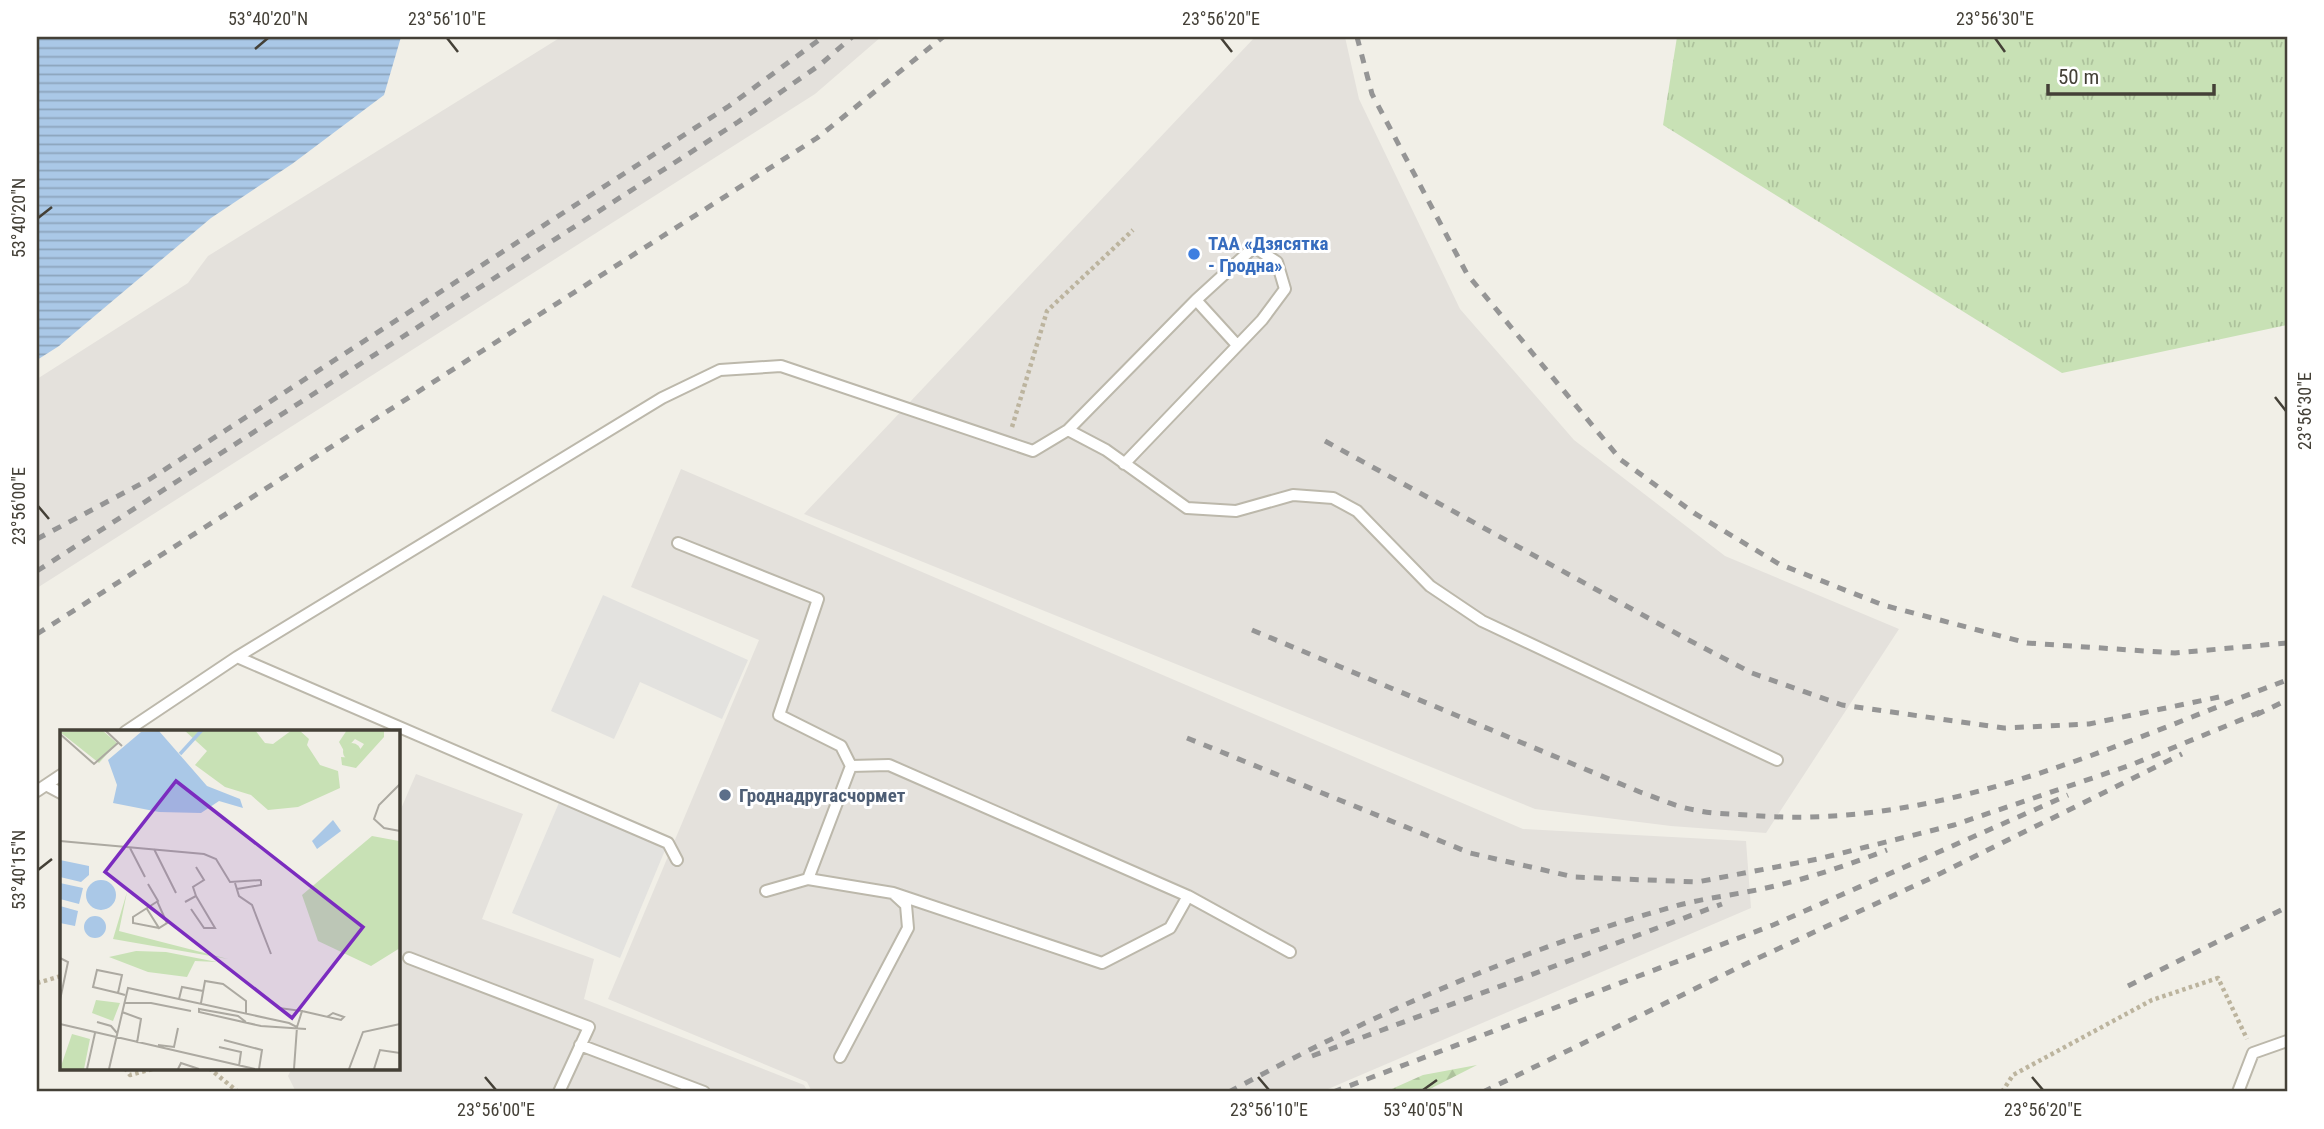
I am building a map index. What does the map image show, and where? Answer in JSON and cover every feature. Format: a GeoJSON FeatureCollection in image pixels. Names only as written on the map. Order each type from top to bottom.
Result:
{"type":"FeatureCollection","features":[{"type":"Feature","properties":{"kind":"lane"},"geometry":{"type":"LineString","coordinates":[[128,730],[237,657],[662,398],[720,370],[781,366],[1033,451],[1068,430],[1195,300],[1254,247],[1277,262],[1284,289],[1237,345],[1124,464]]}},
{"type":"Feature","properties":{"kind":"lane"},"geometry":{"type":"LineString","coordinates":[[1195,300],[1237,345]]}},
{"type":"Feature","properties":{"kind":"lane"},"geometry":{"type":"LineString","coordinates":[[1068,430],[1106,450],[1187,508],[1236,511],[1293,495],[1333,498],[1357,511],[1430,586],[1482,621],[1777,761]]}},
{"type":"Feature","properties":{"kind":"lane"},"geometry":{"type":"LineString","coordinates":[[678,543],[818,599],[779,715],[841,746],[851,766],[808,879]]}},
{"type":"Feature","properties":{"kind":"lane"},"geometry":{"type":"LineString","coordinates":[[237,657],[668,843],[677,860]]}},
{"type":"Feature","properties":{"kind":"lane"},"geometry":{"type":"LineString","coordinates":[[851,766],[889,765],[1188,896],[1290,952]]}},
{"type":"Feature","properties":{"kind":"lane"},"geometry":{"type":"LineString","coordinates":[[41,788],[60,776]]}},
{"type":"Feature","properties":{"kind":"lane"},"geometry":{"type":"LineString","coordinates":[[41,788],[60,793]]}},
{"type":"Feature","properties":{"kind":"lane"},"geometry":{"type":"LineString","coordinates":[[766,891],[808,879],[893,893],[1102,963],[1170,928],[1188,896]]}},
{"type":"Feature","properties":{"kind":"lane"},"geometry":{"type":"LineString","coordinates":[[840,1057],[908,928],[906,905],[893,893]]}},
{"type":"Feature","properties":{"kind":"lane"},"geometry":{"type":"LineString","coordinates":[[409,957],[589,1027],[559,1092]]}},
{"type":"Feature","properties":{"kind":"lane"},"geometry":{"type":"LineString","coordinates":[[2238,1092],[2253,1053],[2287,1041]]}},
{"type":"Feature","properties":{"kind":"lane"},"geometry":{"type":"LineString","coordinates":[[580,1045],[704,1092]]}},
{"type":"Feature","properties":{"kind":"path"},"geometry":{"type":"LineString","coordinates":[[1007,442],[1047,311],[1133,230]]}},
{"type":"Feature","properties":{"kind":"path"},"geometry":{"type":"LineString","coordinates":[[37,984],[60,976]]}},
{"type":"Feature","properties":{"kind":"path"},"geometry":{"type":"LineString","coordinates":[[2002,1092],[2013,1075],[2152,1000],[2218,978],[2253,1053]]}},
{"type":"Feature","properties":{"kind":"path"},"geometry":{"type":"LineString","coordinates":[[126,1070],[130,1075],[149,1070]]}},
{"type":"Feature","properties":{"kind":"path"},"geometry":{"type":"LineString","coordinates":[[211,1070],[238,1092]]}},
{"type":"Feature","properties":{"kind":"shaded area"},"geometry":{"type":"Polygon","coordinates":[[[561,37],[881,37],[815,94],[37,588],[37,379],[188,283],[208,256],[561,37]]]}},
{"type":"Feature","properties":{"kind":"shaded area"},"geometry":{"type":"Polygon","coordinates":[[[1255,37],[1345,37],[1359,99],[1460,309],[1574,440],[1725,556],[1899,629],[1766,833],[1671,826],[1535,809],[804,514],[1255,37]]]}},
{"type":"Feature","properties":{"kind":"shaded area"},"geometry":{"type":"Polygon","coordinates":[[[681,469],[1523,829],[1746,841],[1751,908],[1321,1092],[812,1092],[807,1082],[608,999],[759,640],[631,587],[681,469]]]}},
{"type":"Feature","properties":{"kind":"shaded area"},"geometry":{"type":"Polygon","coordinates":[[[603,595],[748,660],[722,719],[640,682],[614,739],[551,711],[603,595]]]}},
{"type":"Feature","properties":{"kind":"shaded area"},"geometry":{"type":"Polygon","coordinates":[[[416,774],[523,814],[482,919],[594,959],[584,999],[804,1085],[808,1092],[296,1092],[288,1076],[291,1070],[399,1070],[399,813],[416,774]]]}},
{"type":"Feature","properties":{"kind":"shaded area"},"geometry":{"type":"Polygon","coordinates":[[[561,798],[668,843],[620,958],[512,913],[561,798]]]}},
{"type":"Feature","properties":{"kind":"green space"},"geometry":{"type":"Polygon","coordinates":[[[1677,37],[2287,37],[2287,325],[2062,373],[1663,125],[1677,37]]]}},
{"type":"Feature","properties":{"kind":"green space"},"geometry":{"type":"Polygon","coordinates":[[[1477,1065],[1424,1092],[1385,1092],[1423,1075],[1477,1065]]]}},
{"type":"Feature","properties":{"kind":"water"},"geometry":{"type":"Polygon","coordinates":[[[37,37],[401,37],[384,95],[292,164],[211,218],[59,346],[37,360],[37,37]]]}},
{"type":"Feature","properties":{"kind":"railway"},"geometry":{"type":"LineString","coordinates":[[37,539],[150,479],[729,106],[823,37]]}},
{"type":"Feature","properties":{"kind":"railway"},"geometry":{"type":"LineString","coordinates":[[37,571],[738,122],[821,64],[852,37]]}},
{"type":"Feature","properties":{"kind":"railway"},"geometry":{"type":"LineString","coordinates":[[37,634],[817,138],[943,37]]}},
{"type":"Feature","properties":{"kind":"railway"},"geometry":{"type":"LineString","coordinates":[[1357,37],[1372,94],[1467,274],[1621,460],[1694,513],[1779,564],[1883,605],[2027,643],[2175,653],[2287,643]]}},
{"type":"Feature","properties":{"kind":"railway"},"geometry":{"type":"LineString","coordinates":[[1325,441],[1752,673],[1842,705],[2004,728],[2089,724],[2219,697]]}},
{"type":"Feature","properties":{"kind":"railway"},"geometry":{"type":"LineString","coordinates":[[1252,630],[1674,805],[1735,814],[1818,817],[1888,810],[1956,797],[2090,756],[2287,680]]}},
{"type":"Feature","properties":{"kind":"railway"},"geometry":{"type":"LineString","coordinates":[[2256,715],[2287,700]]}},
{"type":"Feature","properties":{"kind":"railway"},"geometry":{"type":"LineString","coordinates":[[1187,738],[1470,853],[1574,877],[1697,882],[1818,859],[1954,825],[2131,765],[2265,710]]}},
{"type":"Feature","properties":{"kind":"railway"},"geometry":{"type":"LineString","coordinates":[[1483,1092],[1756,959],[1927,880],[2182,754]]}},
{"type":"Feature","properties":{"kind":"railway"},"geometry":{"type":"LineString","coordinates":[[1333,1092],[1773,925],[2068,795]]}},
{"type":"Feature","properties":{"kind":"railway"},"geometry":{"type":"LineString","coordinates":[[1229,1092],[1390,1011],[1558,943],[1684,904],[1797,880],[1887,850]]}},
{"type":"Feature","properties":{"kind":"railway"},"geometry":{"type":"LineString","coordinates":[[1312,1056],[1722,904]]}},
{"type":"Feature","properties":{"kind":"railway"},"geometry":{"type":"LineString","coordinates":[[2128,986],[2287,907]]}},
{"type":"Feature","properties":{"kind":"place","name":"ТАА «Дзясятка - Гродна»"},"geometry":{"type":"Point","coordinates":[1194,254]}},
{"type":"Feature","properties":{"kind":"place","name":"Гроднадругасчормет"},"geometry":{"type":"Point","coordinates":[725,795]}}]}
